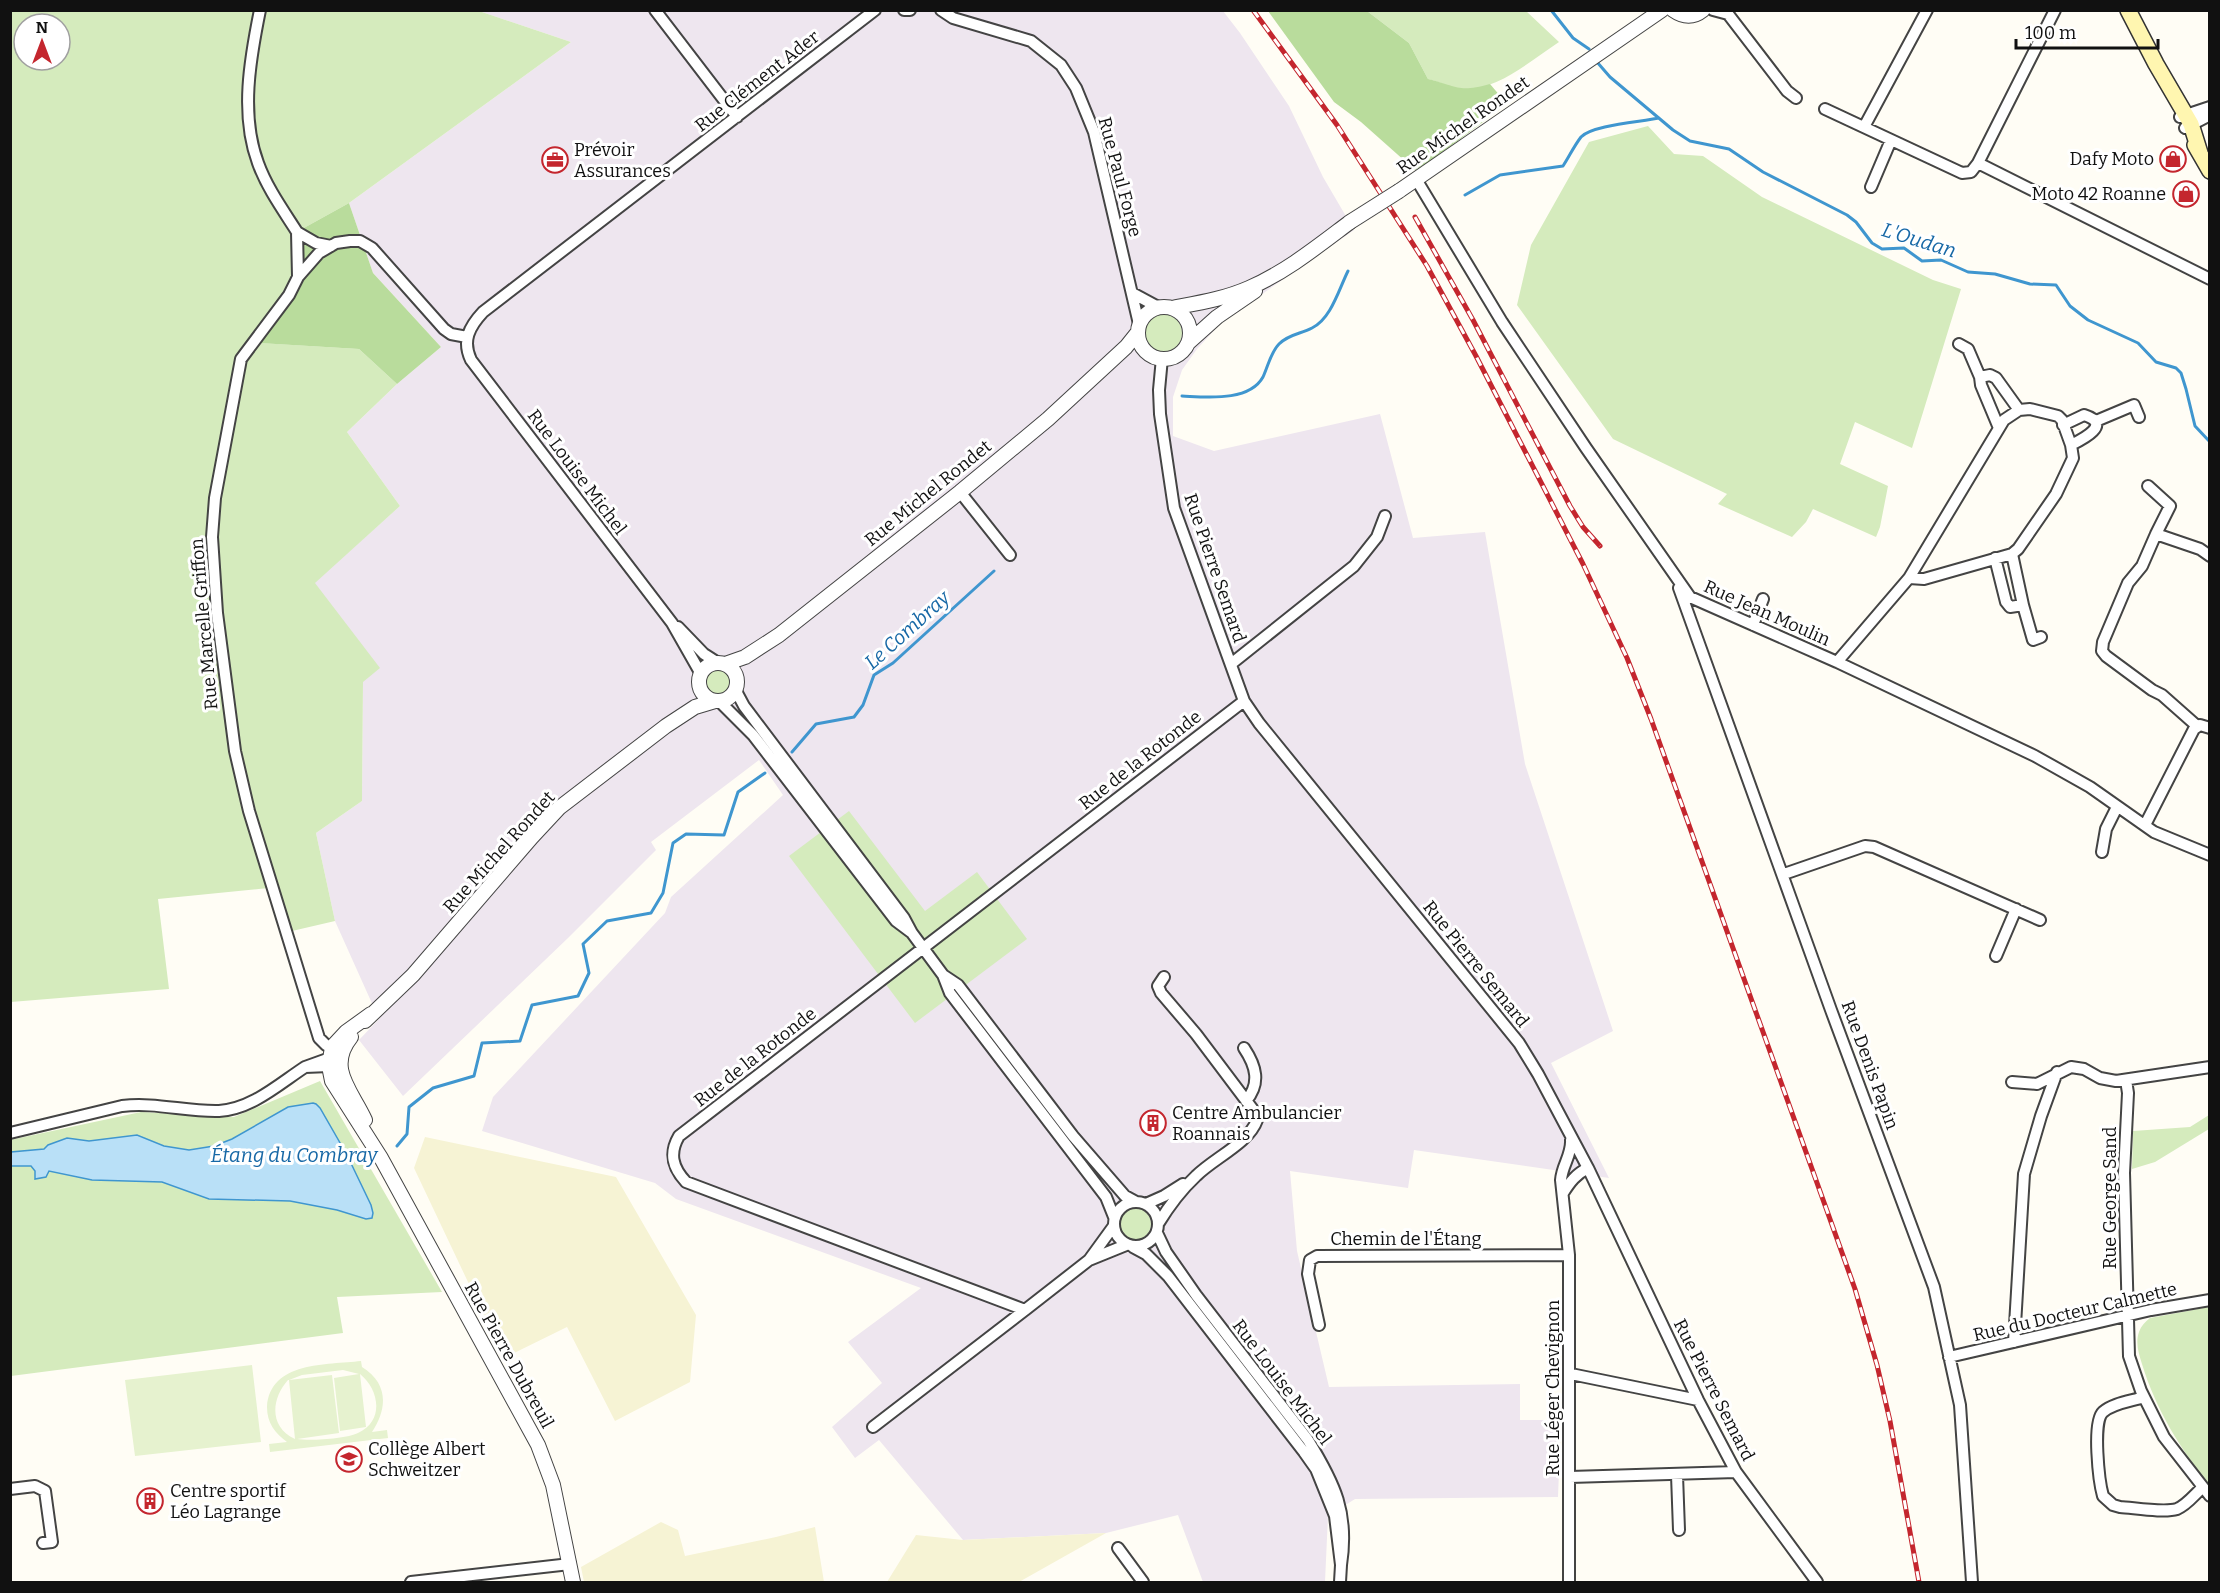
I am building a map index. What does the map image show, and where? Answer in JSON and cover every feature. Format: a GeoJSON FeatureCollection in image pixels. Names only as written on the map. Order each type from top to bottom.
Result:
{"type":"FeatureCollection","features":[{"type":"Feature","properties":{"kind":"main road"},"geometry":{"type":"LineString","coordinates":[[2128,10],[2210,171]]}},
{"type":"Feature","properties":{"kind":"street"},"geometry":{"type":"LineString","coordinates":[[260,10],[249,87],[249,119],[258,164],[277,202],[297,232],[316,243],[331,246],[360,241],[372,248],[444,329],[451,334],[467,337]]}},
{"type":"Feature","properties":{"kind":"street"},"geometry":{"type":"LineString","coordinates":[[655,10],[737,117]]}},
{"type":"Feature","properties":{"kind":"street","name":"Rue Clément Ader"},"geometry":{"type":"LineString","coordinates":[[467,337],[469,330],[483,312],[875,10]]}},
{"type":"Feature","properties":{"kind":"street"},"geometry":{"type":"LineString","coordinates":[[904,10],[910,10]]}},
{"type":"Feature","properties":{"kind":"street","name":"Rue Paul Forge"},"geometry":{"type":"LineString","coordinates":[[941,10],[953,18],[1030,41],[1061,65],[1076,88],[1094,132],[1139,328]]}},
{"type":"Feature","properties":{"kind":"street","name":"Rue Michel Rondet"},"geometry":{"type":"LineString","coordinates":[[1172,308],[1250,288],[1305,256],[1350,222],[1399,191],[1662,10]]}},
{"type":"Feature","properties":{"kind":"street"},"geometry":{"type":"LineString","coordinates":[[1673,10],[1682,15],[1691,16],[1704,10]]}},
{"type":"Feature","properties":{"kind":"street"},"geometry":{"type":"LineString","coordinates":[[1713,10],[1728,14],[1787,91],[1796,98]]}},
{"type":"Feature","properties":{"kind":"street"},"geometry":{"type":"LineString","coordinates":[[1864,127],[1927,10]]}},
{"type":"Feature","properties":{"kind":"street"},"geometry":{"type":"LineString","coordinates":[[1825,109],[1962,173],[1971,172],[1978,163],[2055,10]]}},
{"type":"Feature","properties":{"kind":"street"},"geometry":{"type":"LineString","coordinates":[[2185,121],[2210,107]]}},
{"type":"Feature","properties":{"kind":"street"},"geometry":{"type":"LineString","coordinates":[[2185,121],[2210,115]]}},
{"type":"Feature","properties":{"kind":"street"},"geometry":{"type":"LineString","coordinates":[[1871,187],[1891,140]]}},
{"type":"Feature","properties":{"kind":"street"},"geometry":{"type":"LineString","coordinates":[[1978,163],[2210,279]]}},
{"type":"Feature","properties":{"kind":"street","name":"Rue Jean Moulin"},"geometry":{"type":"LineString","coordinates":[[1416,179],[1503,322],[1586,448],[1690,597],[1837,662],[2035,756],[2090,787],[2162,836],[2210,855]]}},
{"type":"Feature","properties":{"kind":"street"},"geometry":{"type":"LineString","coordinates":[[297,232],[298,277]]}},
{"type":"Feature","properties":{"kind":"street","name":"Rue Marcelle Griffon"},"geometry":{"type":"LineString","coordinates":[[331,246],[319,253],[298,277],[289,295],[241,359],[215,498],[212,537],[217,613],[235,752],[249,812],[319,1038],[334,1055]]}},
{"type":"Feature","properties":{"kind":"street","name":"Rue Michel Rondet"},"geometry":{"type":"LineString","coordinates":[[1188,343],[1217,317],[1257,290],[1284,268]]}},
{"type":"Feature","properties":{"kind":"street"},"geometry":{"type":"LineString","coordinates":[[1132,293],[1158,307],[1172,308],[1187,320],[1190,335],[1188,343],[1178,354],[1155,356],[1140,344],[1139,328],[1144,316],[1158,307]]}},
{"type":"Feature","properties":{"kind":"street","name":"Rue Michel Rondet"},"geometry":{"type":"LineString","coordinates":[[722,663],[745,657],[779,635],[960,492],[1048,419],[1126,347],[1139,328]]}},
{"type":"Feature","properties":{"kind":"street","name":"Rue Louise Michel"},"geometry":{"type":"LineString","coordinates":[[467,337],[471,360],[672,622],[704,654],[722,663]]}},
{"type":"Feature","properties":{"kind":"street"},"geometry":{"type":"LineString","coordinates":[[1959,344],[1968,349],[1999,428]]}},
{"type":"Feature","properties":{"kind":"street","name":"Rue Michel Rondet"},"geometry":{"type":"LineString","coordinates":[[1096,375],[1127,353],[1137,352],[1155,356]]}},
{"type":"Feature","properties":{"kind":"street","name":"Rue Pierre Semard"},"geometry":{"type":"LineString","coordinates":[[1155,356],[1160,414],[1174,508],[1244,701],[1266,732],[1519,1043],[1588,1168],[1698,1400],[1736,1472],[1817,1582]]}},
{"type":"Feature","properties":{"kind":"street"},"geometry":{"type":"LineString","coordinates":[[1980,377],[1990,375],[1996,378],[2019,410]]}},
{"type":"Feature","properties":{"kind":"street"},"geometry":{"type":"LineString","coordinates":[[2096,422],[2134,405],[2139,417]]}},
{"type":"Feature","properties":{"kind":"street"},"geometry":{"type":"LineString","coordinates":[[1837,662],[1910,579],[2004,420],[2019,410],[2030,409],[2058,416],[2072,445],[2073,458],[2056,494],[2018,549],[2012,554],[1924,579],[1910,579]]}},
{"type":"Feature","properties":{"kind":"street"},"geometry":{"type":"LineString","coordinates":[[2063,425],[2084,415],[2096,422]]}},
{"type":"Feature","properties":{"kind":"street"},"geometry":{"type":"LineString","coordinates":[[2072,445],[2092,434],[2096,422]]}},
{"type":"Feature","properties":{"kind":"street"},"geometry":{"type":"LineString","coordinates":[[2148,486],[2170,506],[2142,566],[2128,583],[2103,642],[2102,651],[2176,706],[2197,726],[2210,728]]}},
{"type":"Feature","properties":{"kind":"street"},"geometry":{"type":"LineString","coordinates":[[960,492],[1010,555]]}},
{"type":"Feature","properties":{"kind":"street"},"geometry":{"type":"LineString","coordinates":[[1231,664],[1354,566],[1377,537],[1385,516]]}},
{"type":"Feature","properties":{"kind":"street"},"geometry":{"type":"LineString","coordinates":[[2156,534],[2200,549],[2210,556]]}},
{"type":"Feature","properties":{"kind":"street"},"geometry":{"type":"LineString","coordinates":[[2012,554],[2033,640],[2041,637]]}},
{"type":"Feature","properties":{"kind":"street"},"geometry":{"type":"LineString","coordinates":[[1995,558],[2006,603],[2010,607],[2023,605]]}},
{"type":"Feature","properties":{"kind":"street","name":"Rue Denis Papin"},"geometry":{"type":"LineString","coordinates":[[1674,574],[1784,874],[1831,1010],[1934,1287],[1960,1405],[1972,1582]]}},
{"type":"Feature","properties":{"kind":"street"},"geometry":{"type":"LineString","coordinates":[[1753,625],[1763,599]]}},
{"type":"Feature","properties":{"kind":"street","name":"Rue Louise Michel"},"geometry":{"type":"LineString","coordinates":[[672,622],[700,680]]}},
{"type":"Feature","properties":{"kind":"street","name":"Rue Michel Rondet"},"geometry":{"type":"LineString","coordinates":[[737,688],[749,664],[779,635]]}},
{"type":"Feature","properties":{"kind":"street"},"geometry":{"type":"LineString","coordinates":[[912,933],[896,921],[753,735],[717,702],[705,696],[700,680],[708,666],[722,663],[735,672],[737,688],[744,706],[904,918],[922,949],[943,975],[958,985],[1080,1145],[1125,1196],[1155,1212],[1157,1228]]}},
{"type":"Feature","properties":{"kind":"street","name":"Rue Michel Rondet"},"geometry":{"type":"LineString","coordinates":[[666,726],[689,702],[700,680]]}},
{"type":"Feature","properties":{"kind":"street"},"geometry":{"type":"LineString","coordinates":[[717,702],[732,696],[737,688]]}},
{"type":"Feature","properties":{"kind":"street","name":"Rue de la Rotonde"},"geometry":{"type":"LineString","coordinates":[[1025,1310],[686,1182],[677,1172],[673,1161],[674,1146],[679,1136],[1244,701]]}},
{"type":"Feature","properties":{"kind":"street","name":"Rue Michel Rondet"},"geometry":{"type":"LineString","coordinates":[[334,1055],[371,1014],[413,975],[559,808],[666,726],[695,707],[717,702]]}},
{"type":"Feature","properties":{"kind":"street"},"geometry":{"type":"LineString","coordinates":[[2145,825],[2197,726]]}},
{"type":"Feature","properties":{"kind":"street"},"geometry":{"type":"LineString","coordinates":[[2102,852],[2106,829],[2117,807]]}},
{"type":"Feature","properties":{"kind":"street"},"geometry":{"type":"LineString","coordinates":[[1784,874],[1865,846],[1874,847],[2040,920]]}},
{"type":"Feature","properties":{"kind":"street"},"geometry":{"type":"LineString","coordinates":[[1996,956],[2016,909]]}},
{"type":"Feature","properties":{"kind":"street"},"geometry":{"type":"LineString","coordinates":[[943,975],[950,993],[1106,1197],[1115,1234],[1129,1246]]}},
{"type":"Feature","properties":{"kind":"street"},"geometry":{"type":"LineString","coordinates":[[1089,1260],[1122,1206],[1164,1196],[1196,1175],[1251,1132],[1257,1120],[1254,1111],[1196,1034],[1161,993],[1158,986],[1164,977]]}},
{"type":"Feature","properties":{"kind":"street"},"geometry":{"type":"LineString","coordinates":[[1245,1048],[1254,1064],[1256,1083],[1246,1101]]}},
{"type":"Feature","properties":{"kind":"street"},"geometry":{"type":"LineString","coordinates":[[10,1133],[122,1106],[140,1104],[220,1111],[237,1107],[256,1100],[305,1067],[334,1055]]}},
{"type":"Feature","properties":{"kind":"street","name":"Rue Pierre Dubreuil"},"geometry":{"type":"LineString","coordinates":[[334,1055],[381,1158]]}},
{"type":"Feature","properties":{"kind":"street","name":"Rue Pierre Dubreuil"},"geometry":{"type":"LineString","coordinates":[[334,1055],[332,1081],[381,1158],[538,1445],[553,1485],[573,1582]]}},
{"type":"Feature","properties":{"kind":"street"},"geometry":{"type":"LineString","coordinates":[[2012,1082],[2037,1084],[2058,1072],[2077,1067],[2107,1080],[2126,1080],[2210,1067]]}},
{"type":"Feature","properties":{"kind":"street"},"geometry":{"type":"LineString","coordinates":[[2014,1342],[2024,1173],[2041,1116],[2058,1072]]}},
{"type":"Feature","properties":{"kind":"street","name":"Rue George Sand"},"geometry":{"type":"LineString","coordinates":[[2126,1080],[2128,1093],[2124,1173],[2129,1356],[2144,1397],[2164,1437],[2206,1492]]}},
{"type":"Feature","properties":{"kind":"street","name":"Rue Léger Chevignon"},"geometry":{"type":"LineString","coordinates":[[1569,1582],[1569,1255],[1562,1168],[1571,1149],[1570,1137]]}},
{"type":"Feature","properties":{"kind":"street"},"geometry":{"type":"LineString","coordinates":[[1563,1193],[1575,1177],[1588,1168],[1579,1162],[1567,1160]]}},
{"type":"Feature","properties":{"kind":"street"},"geometry":{"type":"LineString","coordinates":[[873,1427],[1089,1260],[1129,1246],[1147,1244],[1170,1205],[1196,1175]]}},
{"type":"Feature","properties":{"kind":"street","name":"Rue Louise Michel"},"geometry":{"type":"LineString","coordinates":[[1157,1228],[1166,1252],[1196,1295],[1308,1440],[1323,1464],[1333,1486],[1342,1517],[1345,1539],[1340,1582]]}},
{"type":"Feature","properties":{"kind":"street","name":"Rue Louise Michel"},"geometry":{"type":"LineString","coordinates":[[1129,1246],[1146,1254],[1168,1276],[1305,1452],[1316,1469],[1335,1516],[1341,1565]]}},
{"type":"Feature","properties":{"kind":"street","name":"Chemin de l'Étang"},"geometry":{"type":"LineString","coordinates":[[1319,1325],[1308,1274],[1310,1260],[1317,1256],[1569,1255]]}},
{"type":"Feature","properties":{"kind":"street","name":"Rue du Docteur Calmette"},"geometry":{"type":"LineString","coordinates":[[1949,1357],[2128,1316],[2210,1300]]}},
{"type":"Feature","properties":{"kind":"street"},"geometry":{"type":"LineString","coordinates":[[1570,1374],[1698,1400]]}},
{"type":"Feature","properties":{"kind":"street"},"geometry":{"type":"LineString","coordinates":[[2144,1397],[2111,1407],[2100,1417],[2097,1432],[2103,1496],[2107,1501],[2120,1507],[2168,1510],[2177,1509],[2206,1492]]}},
{"type":"Feature","properties":{"kind":"street"},"geometry":{"type":"LineString","coordinates":[[1570,1477],[1736,1472]]}},
{"type":"Feature","properties":{"kind":"street"},"geometry":{"type":"LineString","coordinates":[[1677,1475],[1679,1530]]}},
{"type":"Feature","properties":{"kind":"street"},"geometry":{"type":"LineString","coordinates":[[10,1489],[35,1486],[45,1491],[52,1542],[43,1544]]}},
{"type":"Feature","properties":{"kind":"street"},"geometry":{"type":"LineString","coordinates":[[1118,1548],[1143,1582]]}},
{"type":"Feature","properties":{"kind":"street"},"geometry":{"type":"LineString","coordinates":[[411,1582],[570,1564]]}},
{"type":"Feature","properties":{"kind":"shaded area"},"geometry":{"type":"Polygon","coordinates":[[[479,11],[1223,11],[1240,33],[1289,106],[1323,177],[1354,230],[1222,322],[1197,349],[1182,370],[1173,397],[1173,436],[1214,451],[1380,414],[1413,538],[1485,532],[1525,764],[1613,1031],[1551,1063],[1609,1178],[1414,1150],[1408,1188],[1290,1171],[1297,1251],[1329,1387],[1520,1384],[1520,1420],[1561,1420],[1558,1497],[1355,1499],[1328,1516],[1325,1582],[1203,1582],[1178,1515],[1106,1533],[963,1540],[879,1440],[855,1458],[832,1427],[882,1383],[848,1342],[921,1288],[676,1199],[655,1183],[482,1131],[493,1097],[665,913],[671,897],[783,795],[759,760],[651,842],[656,850],[403,1096],[359,1040],[379,1019],[335,921],[316,833],[362,801],[363,682],[314,583],[400,506],[347,432],[397,384],[441,347],[373,273],[349,203],[571,42],[479,11]]]}},
{"type":"Feature","properties":{"kind":"shaded area"},"geometry":{"type":"Polygon","coordinates":[[[425,1137],[616,1177],[696,1315],[690,1382],[615,1421],[567,1327],[504,1358],[414,1168],[425,1137]]]}},
{"type":"Feature","properties":{"kind":"shaded area"},"geometry":{"type":"Polygon","coordinates":[[[661,1522],[678,1530],[685,1556],[815,1527],[824,1582],[584,1582],[581,1567],[661,1522]]]}},
{"type":"Feature","properties":{"kind":"shaded area"},"geometry":{"type":"Polygon","coordinates":[[[1106,1533],[1019,1582],[887,1582],[916,1535],[963,1540],[1106,1533]]]}},
{"type":"Feature","properties":{"kind":"green space"},"geometry":{"type":"Polygon","coordinates":[[[11,11],[479,11],[571,42],[349,203],[302,229],[301,287],[260,343],[359,349],[397,384],[347,432],[400,506],[315,583],[380,668],[363,682],[362,801],[316,833],[335,921],[292,931],[278,887],[158,899],[169,989],[11,1002],[11,11]]]}},
{"type":"Feature","properties":{"kind":"green space"},"geometry":{"type":"Polygon","coordinates":[[[1268,11],[1367,11],[1409,43],[1428,79],[1464,88],[1490,84],[1507,104],[1415,170],[1361,122],[1334,102],[1268,11]]]}},
{"type":"Feature","properties":{"kind":"green space"},"geometry":{"type":"Polygon","coordinates":[[[1367,11],[1526,11],[1559,42],[1499,81],[1472,89],[1459,89],[1428,79],[1409,43],[1367,11]]]}},
{"type":"Feature","properties":{"kind":"green space"},"geometry":{"type":"Polygon","coordinates":[[[1648,126],[1674,154],[1703,156],[1762,197],[1933,280],[1961,289],[1912,448],[1855,422],[1840,464],[1888,486],[1876,537],[1813,509],[1806,522],[1792,537],[1718,504],[1727,494],[1613,439],[1517,305],[1531,245],[1589,142],[1648,126]]]}},
{"type":"Feature","properties":{"kind":"green space"},"geometry":{"type":"Polygon","coordinates":[[[349,203],[373,273],[441,347],[397,384],[359,349],[259,343],[301,287],[302,229],[349,203]]]}},
{"type":"Feature","properties":{"kind":"green space"},"geometry":{"type":"Polygon","coordinates":[[[1163,314],[1170,315],[1176,320],[1181,326],[1181,340],[1176,346],[1170,351],[1163,352],[1156,351],[1150,346],[1145,340],[1144,333],[1145,326],[1150,320],[1156,315],[1163,314]]]}},
{"type":"Feature","properties":{"kind":"green space"},"geometry":{"type":"Polygon","coordinates":[[[718,668],[728,672],[732,682],[728,692],[718,696],[708,692],[704,682],[708,672],[718,668]]]}},
{"type":"Feature","properties":{"kind":"green space"},"geometry":{"type":"Polygon","coordinates":[[[849,811],[925,911],[977,872],[1027,939],[915,1023],[789,856],[849,811]]]}},
{"type":"Feature","properties":{"kind":"green space"},"geometry":{"type":"Polygon","coordinates":[[[320,1081],[442,1292],[337,1297],[343,1333],[11,1376],[10,1140],[141,1112],[234,1117],[320,1081]]]}},
{"type":"Feature","properties":{"kind":"green space"},"geometry":{"type":"Polygon","coordinates":[[[2209,1115],[2209,1129],[2155,1162],[2132,1169],[2133,1131],[2190,1127],[2209,1115]]]}},
{"type":"Feature","properties":{"kind":"green space"},"geometry":{"type":"Polygon","coordinates":[[[1135,1208],[1146,1213],[1151,1224],[1146,1235],[1135,1240],[1124,1235],[1119,1224],[1124,1213],[1135,1208]]]}},
{"type":"Feature","properties":{"kind":"green space"},"geometry":{"type":"Polygon","coordinates":[[[2210,1307],[2209,1485],[2179,1443],[2154,1397],[2142,1364],[2137,1340],[2141,1328],[2150,1318],[2210,1307]]]}},
{"type":"Feature","properties":{"kind":"green space"},"geometry":{"type":"Polygon","coordinates":[[[361,1361],[362,1367],[377,1381],[383,1397],[381,1414],[372,1432],[387,1430],[388,1438],[270,1452],[269,1444],[287,1442],[272,1427],[267,1413],[271,1392],[278,1381],[302,1368],[361,1361]],[[343,1370],[302,1375],[289,1380],[332,1375],[339,1433],[297,1439],[345,1437],[367,1428],[376,1413],[375,1396],[372,1388],[360,1374],[366,1427],[340,1431],[334,1378],[359,1374],[343,1370]],[[288,1380],[278,1396],[275,1412],[281,1427],[295,1439],[288,1380]]]}},
{"type":"Feature","properties":{"kind":"green space"},"geometry":{"type":"Polygon","coordinates":[[[252,1365],[261,1442],[135,1456],[125,1380],[252,1365]]]}},
{"type":"Feature","properties":{"kind":"water","name":"Étang du Combray"},"geometry":{"type":"Polygon","coordinates":[[[313,1103],[320,1108],[347,1155],[371,1205],[372,1218],[366,1219],[337,1210],[290,1201],[209,1199],[162,1182],[92,1180],[49,1171],[46,1177],[35,1179],[35,1171],[31,1166],[11,1166],[11,1152],[44,1149],[48,1145],[67,1138],[89,1141],[137,1135],[164,1146],[189,1150],[214,1146],[232,1139],[288,1107],[313,1103]]]}},
{"type":"Feature","properties":{"kind":"waterway","name":"L'Oudan"},"geometry":{"type":"LineString","coordinates":[[1551,10],[1573,38],[1589,49]]}},
{"type":"Feature","properties":{"kind":"waterway","name":"L'Oudan"},"geometry":{"type":"LineString","coordinates":[[1597,62],[1610,77],[1673,130],[1690,141],[1729,149],[1763,172],[1847,215],[1856,222],[1872,243],[1882,249],[1904,248],[1922,261],[1941,260],[1968,272],[1995,274],[2030,284],[2056,285],[2070,306],[2088,320],[2138,343],[2156,362],[2176,368],[2181,373],[2195,426],[2210,442]]}},
{"type":"Feature","properties":{"kind":"waterway","name":"Le Combray"},"geometry":{"type":"LineString","coordinates":[[1465,195],[1500,175],[1563,166],[1578,140],[1587,133],[1606,127],[1659,118]]}},
{"type":"Feature","properties":{"kind":"waterway","name":"Le Combray"},"geometry":{"type":"LineString","coordinates":[[1182,396],[1227,396],[1248,391],[1257,385],[1276,347],[1291,336],[1319,324],[1324,318],[1334,303],[1348,271]]}},
{"type":"Feature","properties":{"kind":"waterway","name":"Le Combray"},"geometry":{"type":"LineString","coordinates":[[792,752],[816,724],[854,717],[863,705],[874,675],[893,663],[994,571]]}},
{"type":"Feature","properties":{"kind":"waterway","name":"Le Combray"},"geometry":{"type":"LineString","coordinates":[[397,1146],[407,1134],[409,1107],[433,1088],[474,1076],[482,1043],[520,1041],[532,1005],[578,996],[589,973],[583,944],[607,921],[651,913],[663,893],[673,843],[686,834],[724,835],[738,792],[765,773]]}},
{"type":"Feature","properties":{"kind":"railway"},"geometry":{"type":"LineString","coordinates":[[1253,10],[1337,125],[1427,266],[1583,564],[1627,658],[1651,719],[1855,1289],[1890,1421],[1919,1582]]}},
{"type":"Feature","properties":{"kind":"railway"},"geometry":{"type":"LineString","coordinates":[[1415,217],[1473,320],[1570,506],[1583,527],[1600,546]]}},
{"type":"Feature","properties":{"kind":"place","name":"Dafy Moto"},"geometry":{"type":"Point","coordinates":[2173,159]}},
{"type":"Feature","properties":{"kind":"place","name":"Prévoir Assurances"},"geometry":{"type":"Point","coordinates":[555,160]}},
{"type":"Feature","properties":{"kind":"place","name":"Moto 42 Roanne"},"geometry":{"type":"Point","coordinates":[2186,194]}},
{"type":"Feature","properties":{"kind":"place","name":"Centre Ambulancier Roannais"},"geometry":{"type":"Point","coordinates":[1153,1123]}},
{"type":"Feature","properties":{"kind":"place","name":"Collège Albert Schweitzer"},"geometry":{"type":"Point","coordinates":[349,1459]}},
{"type":"Feature","properties":{"kind":"place","name":"Centre sportif Léo Lagrange"},"geometry":{"type":"Point","coordinates":[150,1501]}}]}
